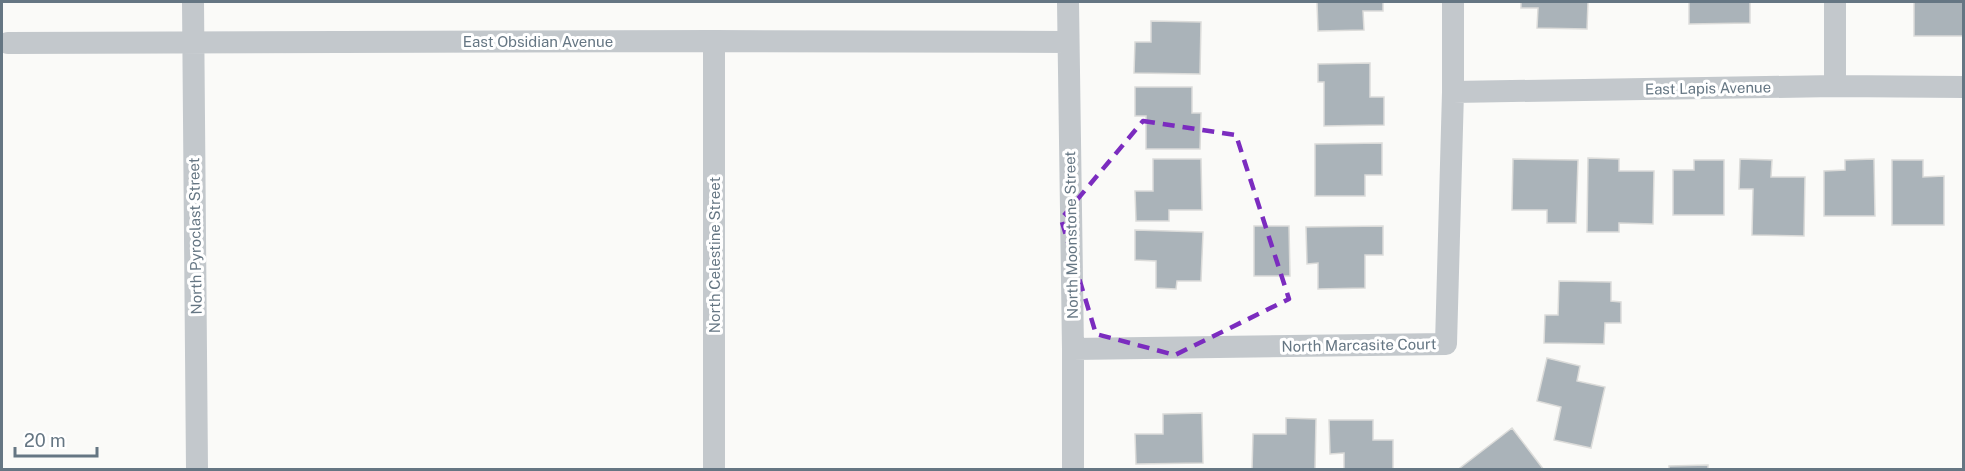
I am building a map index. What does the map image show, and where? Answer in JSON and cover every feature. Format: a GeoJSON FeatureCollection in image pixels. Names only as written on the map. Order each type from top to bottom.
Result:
{"type":"FeatureCollection","features":[{"type":"Feature","properties":{"kind":"street","name":"North Pyroclast Street"},"geometry":{"type":"LineString","coordinates":[[193,2],[197,470]]}},
{"type":"Feature","properties":{"kind":"street","name":"North Moonstone Street"},"geometry":{"type":"LineString","coordinates":[[1068,2],[1073,349],[1072,470]]}},
{"type":"Feature","properties":{"kind":"street","name":"North Marcasite Court"},"geometry":{"type":"LineString","coordinates":[[1073,349],[1446,344],[1453,92],[1453,2]]}},
{"type":"Feature","properties":{"kind":"street"},"geometry":{"type":"LineString","coordinates":[[1835,2],[1835,86]]}},
{"type":"Feature","properties":{"kind":"street","name":"North Celestine Street"},"geometry":{"type":"LineString","coordinates":[[714,41],[714,470]]}},
{"type":"Feature","properties":{"kind":"street","name":"East Obsidian Avenue"},"geometry":{"type":"LineString","coordinates":[[8,43],[1068,42]]}},
{"type":"Feature","properties":{"kind":"street","name":"East Lapis Avenue"},"geometry":{"type":"LineString","coordinates":[[1453,92],[1835,86],[1964,87]]}},
{"type":"Feature","properties":{"kind":"highlighted area"},"geometry":{"type":"Polygon","coordinates":[[[1143,121],[1236,135],[1289,299],[1175,355],[1096,334],[1061,219],[1143,121]]]}},
{"type":"Feature","properties":{"kind":"building"},"geometry":{"type":"Polygon","coordinates":[[[1317,2],[1383,2],[1383,11],[1363,11],[1364,30],[1318,31],[1317,2]]]}},
{"type":"Feature","properties":{"kind":"building"},"geometry":{"type":"Polygon","coordinates":[[[1521,2],[1588,2],[1587,29],[1537,28],[1538,8],[1521,8],[1521,2]]]}},
{"type":"Feature","properties":{"kind":"building"},"geometry":{"type":"Polygon","coordinates":[[[1689,2],[1750,2],[1750,23],[1689,24],[1689,2]]]}},
{"type":"Feature","properties":{"kind":"building"},"geometry":{"type":"Polygon","coordinates":[[[1914,2],[1964,2],[1964,36],[1914,36],[1914,2]]]}},
{"type":"Feature","properties":{"kind":"building"},"geometry":{"type":"Polygon","coordinates":[[[1151,21],[1201,22],[1200,74],[1134,73],[1135,42],[1151,42],[1151,21]]]}},
{"type":"Feature","properties":{"kind":"building"},"geometry":{"type":"Polygon","coordinates":[[[1370,63],[1370,97],[1384,97],[1384,125],[1324,126],[1324,82],[1318,82],[1318,64],[1370,63]]]}},
{"type":"Feature","properties":{"kind":"building"},"geometry":{"type":"Polygon","coordinates":[[[1135,87],[1192,87],[1192,113],[1201,113],[1200,149],[1146,149],[1146,116],[1135,116],[1135,87]]]}},
{"type":"Feature","properties":{"kind":"building"},"geometry":{"type":"Polygon","coordinates":[[[1382,143],[1382,175],[1365,175],[1365,196],[1315,196],[1315,144],[1382,143]]]}},
{"type":"Feature","properties":{"kind":"building"},"geometry":{"type":"Polygon","coordinates":[[[1588,158],[1619,159],[1619,171],[1654,171],[1653,224],[1619,223],[1619,232],[1587,232],[1588,158]]]}},
{"type":"Feature","properties":{"kind":"building"},"geometry":{"type":"Polygon","coordinates":[[[1153,159],[1201,159],[1202,210],[1169,210],[1169,221],[1136,221],[1135,191],[1153,191],[1153,159]]]}},
{"type":"Feature","properties":{"kind":"building"},"geometry":{"type":"Polygon","coordinates":[[[1513,159],[1578,160],[1576,223],[1547,223],[1547,210],[1512,210],[1513,159]]]}},
{"type":"Feature","properties":{"kind":"building"},"geometry":{"type":"Polygon","coordinates":[[[1740,159],[1772,160],[1771,177],[1805,177],[1804,236],[1752,235],[1753,189],[1739,189],[1740,159]]]}},
{"type":"Feature","properties":{"kind":"building"},"geometry":{"type":"Polygon","coordinates":[[[1874,159],[1875,216],[1824,216],[1824,171],[1845,170],[1845,160],[1874,159]]]}},
{"type":"Feature","properties":{"kind":"building"},"geometry":{"type":"Polygon","coordinates":[[[1694,160],[1724,160],[1724,215],[1673,215],[1673,170],[1694,170],[1694,160]]]}},
{"type":"Feature","properties":{"kind":"building"},"geometry":{"type":"Polygon","coordinates":[[[1892,160],[1923,160],[1923,177],[1944,176],[1944,225],[1892,225],[1892,160]]]}},
{"type":"Feature","properties":{"kind":"building"},"geometry":{"type":"Polygon","coordinates":[[[1254,226],[1289,226],[1290,276],[1254,276],[1254,226]]]}},
{"type":"Feature","properties":{"kind":"building"},"geometry":{"type":"Polygon","coordinates":[[[1383,226],[1383,255],[1365,255],[1365,288],[1318,289],[1318,263],[1307,264],[1306,227],[1383,226]]]}},
{"type":"Feature","properties":{"kind":"building"},"geometry":{"type":"Polygon","coordinates":[[[1135,230],[1203,232],[1201,281],[1177,281],[1176,289],[1156,288],[1156,261],[1135,260],[1135,230]]]}},
{"type":"Feature","properties":{"kind":"building"},"geometry":{"type":"Polygon","coordinates":[[[1559,281],[1611,282],[1611,301],[1621,302],[1621,323],[1605,323],[1604,344],[1544,343],[1545,315],[1558,315],[1559,281]]]}},
{"type":"Feature","properties":{"kind":"building"},"geometry":{"type":"Polygon","coordinates":[[[1547,358],[1580,366],[1577,381],[1605,387],[1591,448],[1554,440],[1561,407],[1537,401],[1547,358]]]}},
{"type":"Feature","properties":{"kind":"building"},"geometry":{"type":"Polygon","coordinates":[[[1202,413],[1203,463],[1136,464],[1135,434],[1163,434],[1163,414],[1202,413]]]}},
{"type":"Feature","properties":{"kind":"building"},"geometry":{"type":"Polygon","coordinates":[[[1286,418],[1316,419],[1315,470],[1252,470],[1253,434],[1286,434],[1286,418]]]}},
{"type":"Feature","properties":{"kind":"building"},"geometry":{"type":"Polygon","coordinates":[[[1329,420],[1373,420],[1373,440],[1393,440],[1393,470],[1344,470],[1344,453],[1330,454],[1329,420]]]}},
{"type":"Feature","properties":{"kind":"building"},"geometry":{"type":"Polygon","coordinates":[[[1512,428],[1544,470],[1461,470],[1460,468],[1512,428]]]}},
{"type":"Feature","properties":{"kind":"building"},"geometry":{"type":"Polygon","coordinates":[[[1708,465],[1708,470],[1669,470],[1669,466],[1708,465]]]}}]}
